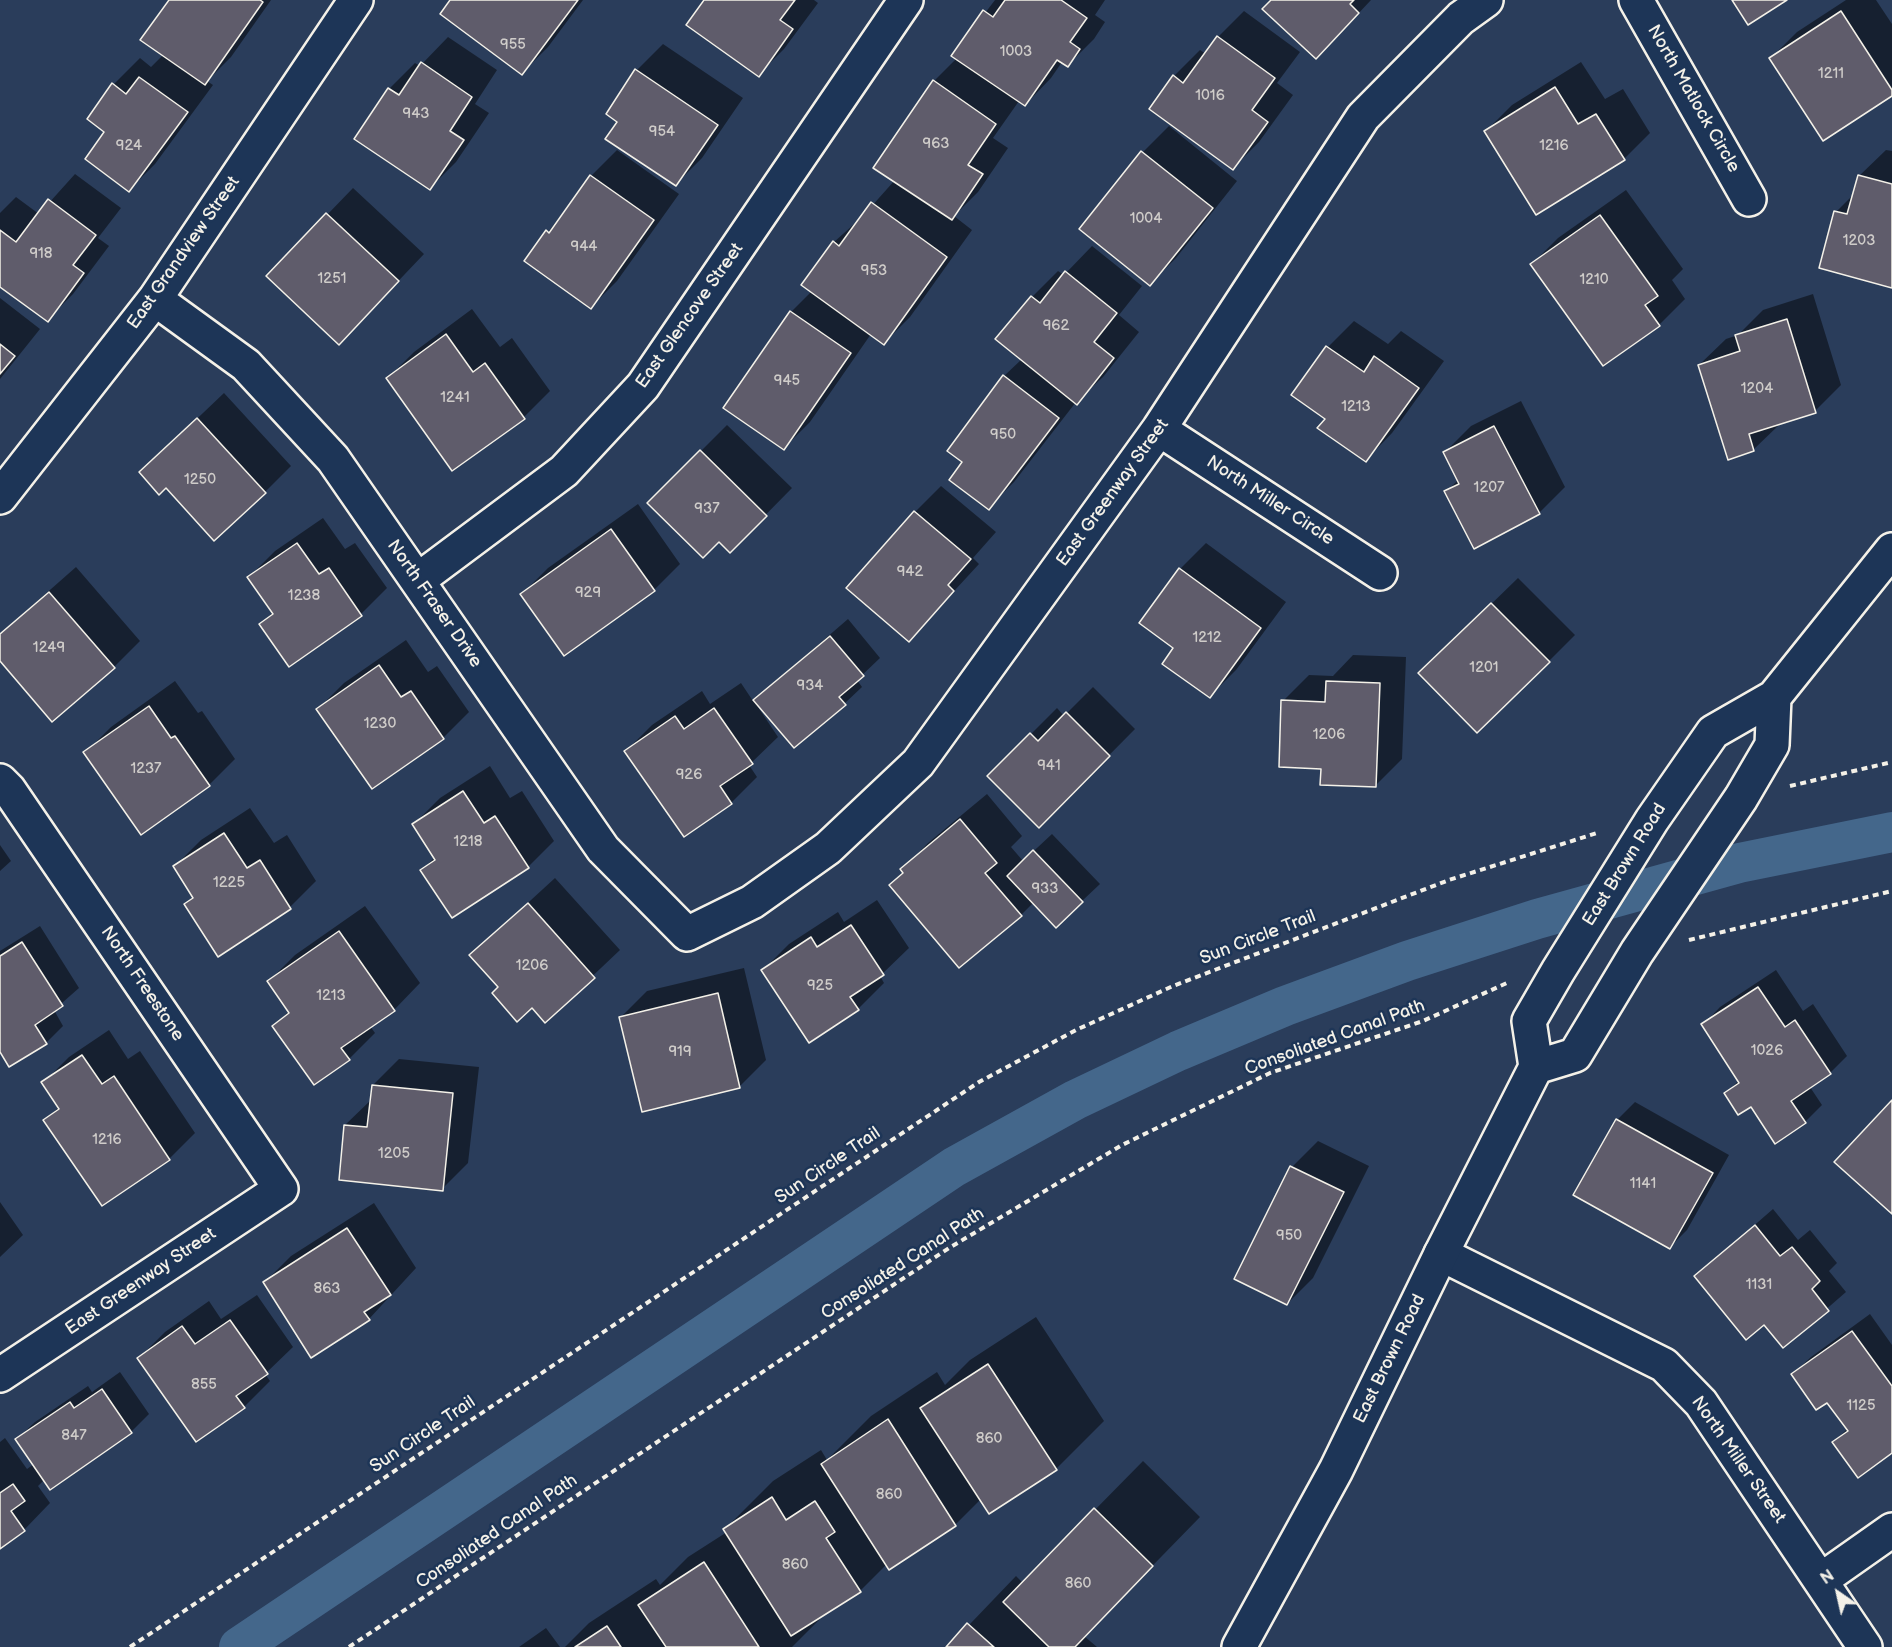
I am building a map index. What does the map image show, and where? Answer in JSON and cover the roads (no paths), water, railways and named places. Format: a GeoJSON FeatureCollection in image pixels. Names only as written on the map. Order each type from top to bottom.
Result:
{"type":"FeatureCollection","features":[{"type":"Feature","properties":{"kind":"street","name":"East Grandview Street"},"geometry":{"type":"LineString","coordinates":[[0,497],[155,299],[356,0]]}},
{"type":"Feature","properties":{"kind":"street","name":"East Glencove Street"},"geometry":{"type":"LineString","coordinates":[[418,580],[564,471],[643,387],[906,0]]}},
{"type":"Feature","properties":{"kind":"street","name":"East Greenway Street"},"geometry":{"type":"LineString","coordinates":[[687,934],[752,902],[828,848],[918,763],[1159,429],[1363,117],[1461,18],[1486,0]]}},
{"type":"Feature","properties":{"kind":"street","name":"North Matlock Circle"},"geometry":{"type":"LineString","coordinates":[[1636,0],[1749,199]]}},
{"type":"Feature","properties":{"kind":"street","name":"North Fraser Drive"},"geometry":{"type":"LineString","coordinates":[[155,299],[246,365],[333,459],[603,849],[687,934]]}},
{"type":"Feature","properties":{"kind":"street","name":"North Miller Circle"},"geometry":{"type":"LineString","coordinates":[[1159,429],[1380,573]]}},
{"type":"Feature","properties":{"kind":"street","name":"East Brown Road"},"geometry":{"type":"LineString","coordinates":[[1239,1647],[1336,1470],[1441,1254],[1536,1067],[1529,1021],[1558,970],[1640,839],[1713,732],[1774,697],[1892,550]]}},
{"type":"Feature","properties":{"kind":"street"},"geometry":{"type":"LineString","coordinates":[[1536,1067],[1575,1055],[1637,952],[1729,816],[1772,745],[1774,697]]}},
{"type":"Feature","properties":{"kind":"street","name":"North Freestone"},"geometry":{"type":"LineString","coordinates":[[0,781],[9,790],[282,1189]]}},
{"type":"Feature","properties":{"kind":"street","name":"East Greenway Street"},"geometry":{"type":"LineString","coordinates":[[0,1376],[282,1189]]}},
{"type":"Feature","properties":{"kind":"street","name":"North Miller Street"},"geometry":{"type":"LineString","coordinates":[[1441,1254],[1664,1365],[1701,1403],[1865,1647]]}},
{"type":"Feature","properties":{"kind":"street"},"geometry":{"type":"LineString","coordinates":[[1821,1580],[1892,1530]]}},
{"type":"Feature","properties":{"kind":"waterway"},"geometry":{"type":"LineString","coordinates":[[239,1647],[954,1167],[1075,1100],[1178,1051],[1285,1006],[1407,961],[1537,919],[1739,863],[1892,832]]}}]}
